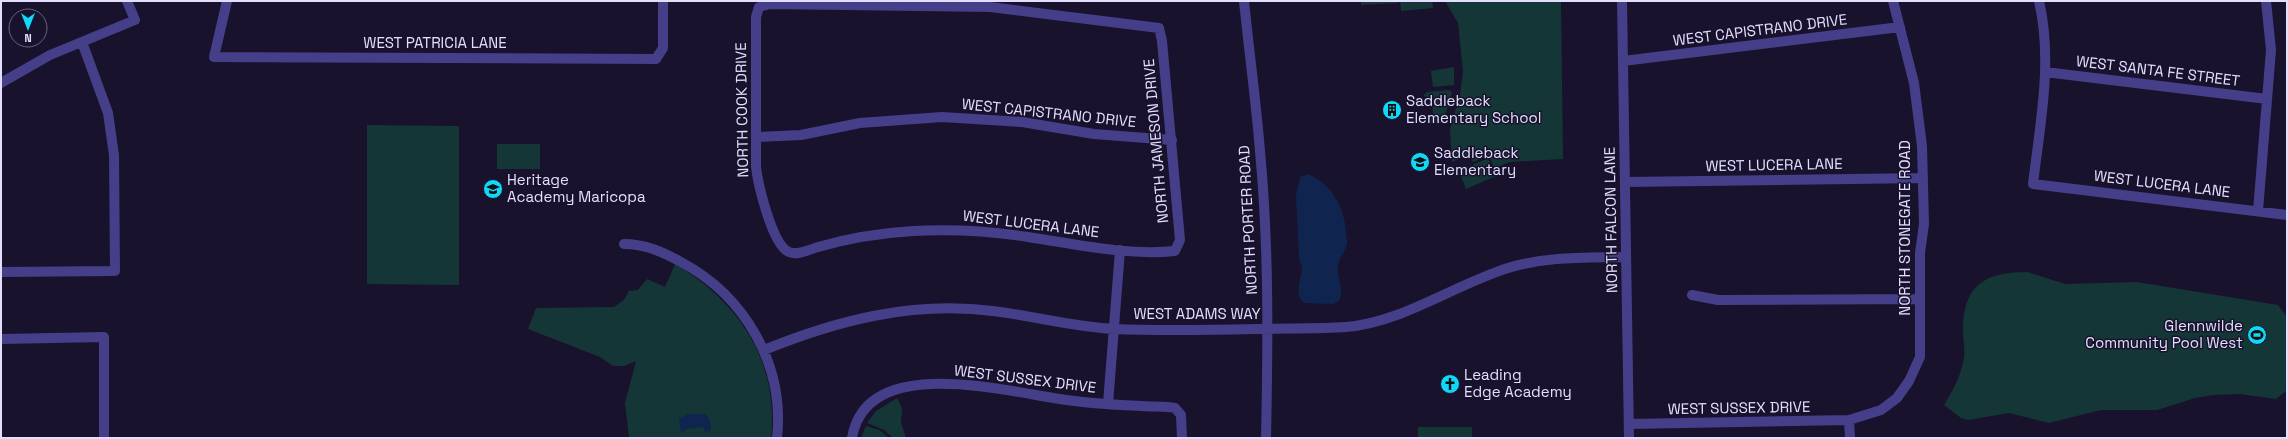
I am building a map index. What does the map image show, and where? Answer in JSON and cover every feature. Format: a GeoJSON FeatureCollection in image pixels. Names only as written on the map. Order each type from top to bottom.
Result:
{"type":"FeatureCollection","features":[{"type":"Feature","properties":{"kind":"street"},"geometry":{"type":"LineString","coordinates":[[1,83],[50,55],[135,20],[127,1]]}},
{"type":"Feature","properties":{"kind":"street","name":"WEST PATRICIA LANE"},"geometry":{"type":"LineString","coordinates":[[227,1],[214,57],[656,59],[663,48],[663,1]]}},
{"type":"Feature","properties":{"kind":"street","name":"NORTH PORTER ROAD"},"geometry":{"type":"LineString","coordinates":[[1244,1],[1260,151],[1268,329],[1266,438]]}},
{"type":"Feature","properties":{"kind":"street","name":"NORTH FALCON LANE"},"geometry":{"type":"LineString","coordinates":[[1622,1],[1629,438]]}},
{"type":"Feature","properties":{"kind":"street","name":"NORTH STONEGATE ROAD"},"geometry":{"type":"LineString","coordinates":[[1849,420],[1881,410],[1897,398],[1909,381],[1920,357],[1920,253],[1924,224],[1919,118],[1914,83],[1893,1]]}},
{"type":"Feature","properties":{"kind":"street"},"geometry":{"type":"LineString","coordinates":[[2039,1],[2044,24],[2045,72]]}},
{"type":"Feature","properties":{"kind":"street"},"geometry":{"type":"LineString","coordinates":[[2258,210],[2271,50],[2266,1]]}},
{"type":"Feature","properties":{"kind":"street","name":"NORTH COOK DRIVE"},"geometry":{"type":"LineString","coordinates":[[790,253],[782,247],[772,226],[759,187],[756,167],[756,17],[759,7],[770,4],[817,3]]}},
{"type":"Feature","properties":{"kind":"street","name":"NORTH JAMESON DRIVE"},"geometry":{"type":"LineString","coordinates":[[817,3],[990,6],[1159,28],[1162,41],[1172,140],[1180,240],[1175,251]]}},
{"type":"Feature","properties":{"kind":"street","name":"WEST CAPISTRANO DRIVE"},"geometry":{"type":"LineString","coordinates":[[1623,62],[1900,27]]}},
{"type":"Feature","properties":{"kind":"street"},"geometry":{"type":"LineString","coordinates":[[1,272],[115,271],[114,155],[108,113],[82,42]]}},
{"type":"Feature","properties":{"kind":"street","name":"WEST SANTA FE STREET"},"geometry":{"type":"LineString","coordinates":[[2045,72],[2267,99]]}},
{"type":"Feature","properties":{"kind":"street","name":"WEST LUCERA LANE"},"geometry":{"type":"LineString","coordinates":[[2045,72],[2033,184],[2258,210],[2287,215]]}},
{"type":"Feature","properties":{"kind":"street","name":"WEST CAPISTRANO DRIVE"},"geometry":{"type":"LineString","coordinates":[[756,138],[801,135],[860,123],[942,117],[1008,121],[1094,134],[1172,140]]}},
{"type":"Feature","properties":{"kind":"street","name":"WEST LUCERA LANE"},"geometry":{"type":"LineString","coordinates":[[1625,182],[1923,178]]}},
{"type":"Feature","properties":{"kind":"street","name":"WEST LUCERA LANE"},"geometry":{"type":"LineString","coordinates":[[790,253],[801,253],[858,237],[939,230],[996,233],[1120,250],[1175,251]]}},
{"type":"Feature","properties":{"kind":"street"},"geometry":{"type":"LineString","coordinates":[[624,244],[644,246],[655,249],[694,269],[709,280],[736,306],[747,320],[764,350],[771,368],[778,403],[777,438]]}},
{"type":"Feature","properties":{"kind":"street"},"geometry":{"type":"LineString","coordinates":[[1108,404],[1120,250]]}},
{"type":"Feature","properties":{"kind":"street","name":"WEST ADAMS WAY"},"geometry":{"type":"LineString","coordinates":[[764,350],[806,333],[844,321],[883,313],[919,309],[957,308],[993,311],[1114,329],[1268,329],[1362,325],[1385,319],[1491,274],[1521,264],[1558,258],[1626,257]]}},
{"type":"Feature","properties":{"kind":"street"},"geometry":{"type":"LineString","coordinates":[[1692,295],[1718,300],[1920,299]]}},
{"type":"Feature","properties":{"kind":"street"},"geometry":{"type":"LineString","coordinates":[[1,339],[104,337],[104,438]]}},
{"type":"Feature","properties":{"kind":"street","name":"WEST SUSSEX DRIVE"},"geometry":{"type":"LineString","coordinates":[[852,438],[858,421],[870,403],[886,392],[904,387],[944,384],[984,387],[1046,397],[1108,404],[1169,407],[1179,411],[1182,422],[1182,438]]}},
{"type":"Feature","properties":{"kind":"street"},"geometry":{"type":"LineString","coordinates":[[1849,420],[1850,438]]}},
{"type":"Feature","properties":{"kind":"street","name":"WEST SUSSEX DRIVE"},"geometry":{"type":"LineString","coordinates":[[1629,424],[1849,420]]}},
{"type":"Feature","properties":{"kind":"green space"},"geometry":{"type":"Polygon","coordinates":[[[1361,1],[1398,1],[1398,3],[1361,5],[1361,1]]]}},
{"type":"Feature","properties":{"kind":"green space"},"geometry":{"type":"Polygon","coordinates":[[[1400,1],[1432,1],[1433,8],[1401,11],[1400,1]]]}},
{"type":"Feature","properties":{"kind":"green space"},"geometry":{"type":"Polygon","coordinates":[[[1445,1],[1561,1],[1563,159],[1510,162],[1494,168],[1489,156],[1473,162],[1469,155],[1452,162],[1450,129],[1460,95],[1463,71],[1458,23],[1445,1]]]}},
{"type":"Feature","properties":{"kind":"green space"},"geometry":{"type":"Polygon","coordinates":[[[1454,67],[1454,85],[1433,87],[1431,71],[1454,67]]]}},
{"type":"Feature","properties":{"kind":"green space"},"geometry":{"type":"Polygon","coordinates":[[[1449,90],[1452,92],[1443,123],[1430,124],[1430,121],[1428,120],[1433,114],[1432,104],[1428,97],[1423,96],[1427,92],[1449,90]]]}},
{"type":"Feature","properties":{"kind":"green space"},"geometry":{"type":"Polygon","coordinates":[[[367,125],[459,126],[459,285],[367,284],[367,125]]]}},
{"type":"Feature","properties":{"kind":"green space"},"geometry":{"type":"Polygon","coordinates":[[[497,144],[540,144],[540,169],[497,169],[497,144]]]}},
{"type":"Feature","properties":{"kind":"green space"},"geometry":{"type":"Polygon","coordinates":[[[1488,158],[1496,176],[1466,189],[1459,171],[1488,158]]]}},
{"type":"Feature","properties":{"kind":"green space"},"geometry":{"type":"Polygon","coordinates":[[[675,264],[698,279],[718,296],[736,315],[750,336],[761,359],[768,384],[772,410],[771,438],[629,438],[625,403],[636,361],[624,366],[613,366],[600,357],[528,329],[536,308],[614,307],[624,300],[629,291],[638,290],[647,279],[665,287],[675,264]]]}},
{"type":"Feature","properties":{"kind":"green space"},"geometry":{"type":"Polygon","coordinates":[[[2027,272],[2065,284],[2137,282],[2278,305],[2287,317],[2286,391],[2276,399],[2240,394],[2213,395],[2195,398],[2157,410],[2101,410],[2049,423],[2009,413],[1968,420],[1961,418],[1944,405],[1956,383],[1963,365],[1963,330],[1967,302],[1972,292],[1979,284],[1988,279],[1999,275],[2027,272]]]}},
{"type":"Feature","properties":{"kind":"green space"},"geometry":{"type":"Polygon","coordinates":[[[897,398],[902,408],[901,423],[906,438],[893,438],[884,430],[867,423],[876,411],[897,398]]]}},
{"type":"Feature","properties":{"kind":"green space"},"geometry":{"type":"Polygon","coordinates":[[[866,426],[879,430],[889,438],[861,438],[866,426]]]}},
{"type":"Feature","properties":{"kind":"green space"},"geometry":{"type":"Polygon","coordinates":[[[1418,427],[1472,427],[1472,438],[1418,438],[1418,427]]]}},
{"type":"Feature","properties":{"kind":"water"},"geometry":{"type":"Polygon","coordinates":[[[1308,174],[1324,184],[1336,198],[1345,224],[1347,244],[1339,261],[1338,268],[1341,297],[1339,301],[1333,304],[1305,303],[1299,296],[1302,269],[1299,257],[1296,195],[1300,177],[1308,174]]]}},
{"type":"Feature","properties":{"kind":"water"},"geometry":{"type":"Polygon","coordinates":[[[688,414],[705,414],[710,420],[711,431],[705,432],[704,427],[685,429],[685,432],[681,433],[679,419],[688,414]]]}},
{"type":"Feature","properties":{"kind":"place","name":"Saddleback Elementary School"},"geometry":{"type":"Point","coordinates":[1392,110]}},
{"type":"Feature","properties":{"kind":"place","name":"Saddleback Elementary"},"geometry":{"type":"Point","coordinates":[1420,162]}},
{"type":"Feature","properties":{"kind":"place","name":"Heritage Academy Maricopa"},"geometry":{"type":"Point","coordinates":[493,189]}},
{"type":"Feature","properties":{"kind":"place","name":"Glennwilde Community Pool West"},"geometry":{"type":"Point","coordinates":[2257,335]}},
{"type":"Feature","properties":{"kind":"place","name":"Leading Edge Academy"},"geometry":{"type":"Point","coordinates":[1450,384]}}]}
